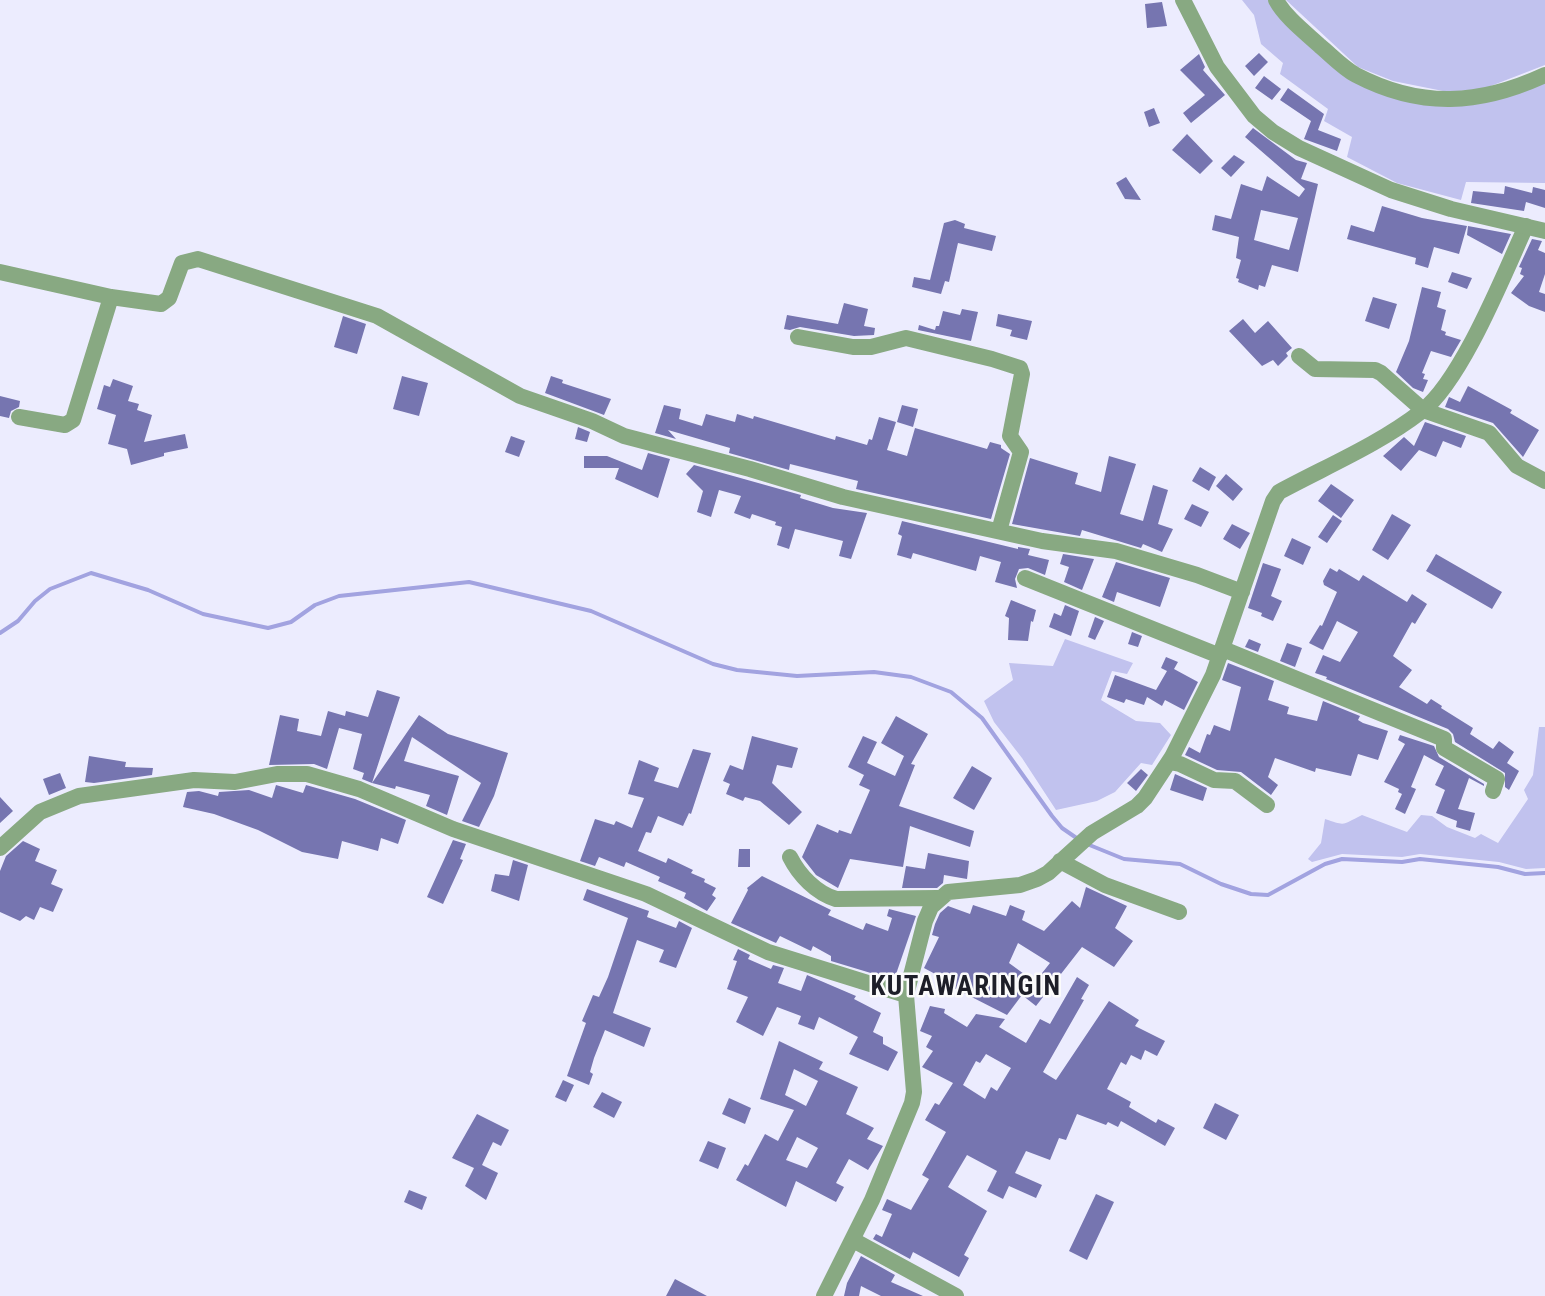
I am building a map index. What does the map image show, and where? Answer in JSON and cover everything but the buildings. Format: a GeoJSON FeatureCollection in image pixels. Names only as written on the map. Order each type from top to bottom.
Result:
{"type":"FeatureCollection","features":[{"type":"Feature","properties":{"kind":"street"},"geometry":{"type":"LineString","coordinates":[[1183,0],[1217,67],[1254,116],[1273,132],[1299,148],[1391,190],[1451,209],[1545,231]]}},
{"type":"Feature","properties":{"kind":"street"},"geometry":{"type":"LineString","coordinates":[[1276,0],[1311,38],[1354,74],[1390,90],[1448,100],[1476,98],[1485,97],[1545,75]]}},
{"type":"Feature","properties":{"kind":"street"},"geometry":{"type":"LineString","coordinates":[[790,857],[799,873],[825,894],[836,899],[938,898],[960,889],[1020,885],[1037,879],[1092,833],[1137,806],[1169,762],[1222,652],[1273,501],[1279,492],[1352,455],[1423,410],[1456,367],[1481,321],[1526,226]]}},
{"type":"Feature","properties":{"kind":"street"},"geometry":{"type":"LineString","coordinates":[[0,272],[111,297],[160,304],[169,298],[182,262],[198,259],[377,316],[520,396],[592,421],[624,436],[750,469],[843,497],[1042,541],[1116,551],[1197,575],[1242,592]]}},
{"type":"Feature","properties":{"kind":"street"},"geometry":{"type":"LineString","coordinates":[[19,417],[65,425],[73,420],[111,297]]}},
{"type":"Feature","properties":{"kind":"street"},"geometry":{"type":"LineString","coordinates":[[798,337],[853,347],[871,347],[906,338],[1020,368],[1022,374],[1010,436],[1021,452],[999,531]]}},
{"type":"Feature","properties":{"kind":"street"},"geometry":{"type":"LineString","coordinates":[[1299,356],[1315,369],[1375,370],[1389,379],[1423,410],[1483,430],[1517,466],[1545,481]]}},
{"type":"Feature","properties":{"kind":"street"},"geometry":{"type":"LineString","coordinates":[[1025,578],[1444,739],[1444,748],[1497,779],[1493,791]]}},
{"type":"Feature","properties":{"kind":"street"},"geometry":{"type":"LineString","coordinates":[[1169,762],[1180,764],[1214,780],[1235,781],[1267,805]]}},
{"type":"Feature","properties":{"kind":"street"},"geometry":{"type":"LineString","coordinates":[[0,848],[40,812],[79,796],[195,780],[235,782],[277,774],[307,774],[359,789],[453,829],[628,886],[768,952],[906,995]]}},
{"type":"Feature","properties":{"kind":"street"},"geometry":{"type":"LineString","coordinates":[[1063,859],[1104,885],[1179,912]]}},
{"type":"Feature","properties":{"kind":"street"},"geometry":{"type":"LineString","coordinates":[[824,1296],[853,1240],[912,1103],[914,1092],[906,995],[925,921],[938,898]]}},
{"type":"Feature","properties":{"kind":"street"},"geometry":{"type":"LineString","coordinates":[[853,1240],[956,1296]]}},
{"type":"Feature","properties":{"kind":"shaded area"},"geometry":{"type":"Polygon","coordinates":[[[1242,0],[1273,0],[1352,76],[1447,103],[1545,77],[1545,183],[1466,182],[1461,200],[1397,183],[1347,157],[1352,137],[1324,121],[1328,109],[1280,74],[1283,63],[1261,44],[1254,15],[1242,0]]]}},
{"type":"Feature","properties":{"kind":"shaded area"},"geometry":{"type":"Polygon","coordinates":[[[1286,0],[1545,0],[1545,65],[1483,89],[1448,92],[1393,81],[1358,67],[1286,0]]]}},
{"type":"Feature","properties":{"kind":"shaded area"},"geometry":{"type":"Polygon","coordinates":[[[1065,639],[1133,663],[1127,674],[1112,671],[1101,700],[1136,721],[1160,723],[1171,735],[1152,765],[1141,763],[1115,792],[1097,801],[1056,810],[1022,758],[994,722],[984,701],[1013,680],[1009,663],[1053,666],[1065,639]]]}},
{"type":"Feature","properties":{"kind":"shaded area"},"geometry":{"type":"Polygon","coordinates":[[[1539,727],[1545,727],[1545,868],[1526,869],[1499,862],[1420,854],[1402,857],[1342,854],[1312,862],[1308,859],[1321,843],[1325,819],[1345,823],[1362,815],[1407,832],[1421,815],[1432,816],[1447,827],[1475,838],[1481,834],[1498,843],[1528,799],[1524,790],[1533,775],[1539,727]]]}},
{"type":"Feature","properties":{"kind":"waterway"},"geometry":{"type":"LineString","coordinates":[[0,633],[18,621],[35,601],[50,589],[91,573],[148,590],[203,614],[268,628],[291,622],[315,605],[339,596],[469,582],[591,611],[713,664],[737,670],[797,676],[874,672],[911,677],[951,692],[982,718],[1052,816],[1062,828],[1078,839]]}},
{"type":"Feature","properties":{"kind":"waterway"},"geometry":{"type":"LineString","coordinates":[[1087,844],[1124,859],[1180,864],[1221,884],[1251,894],[1268,895],[1325,864],[1342,859],[1402,862],[1420,859],[1498,867],[1525,874],[1545,873]]}},
{"type":"Feature","properties":{"kind":"district","name":"KUTAWARINGIN"},"geometry":{"type":"Point","coordinates":[966,988]}}]}
